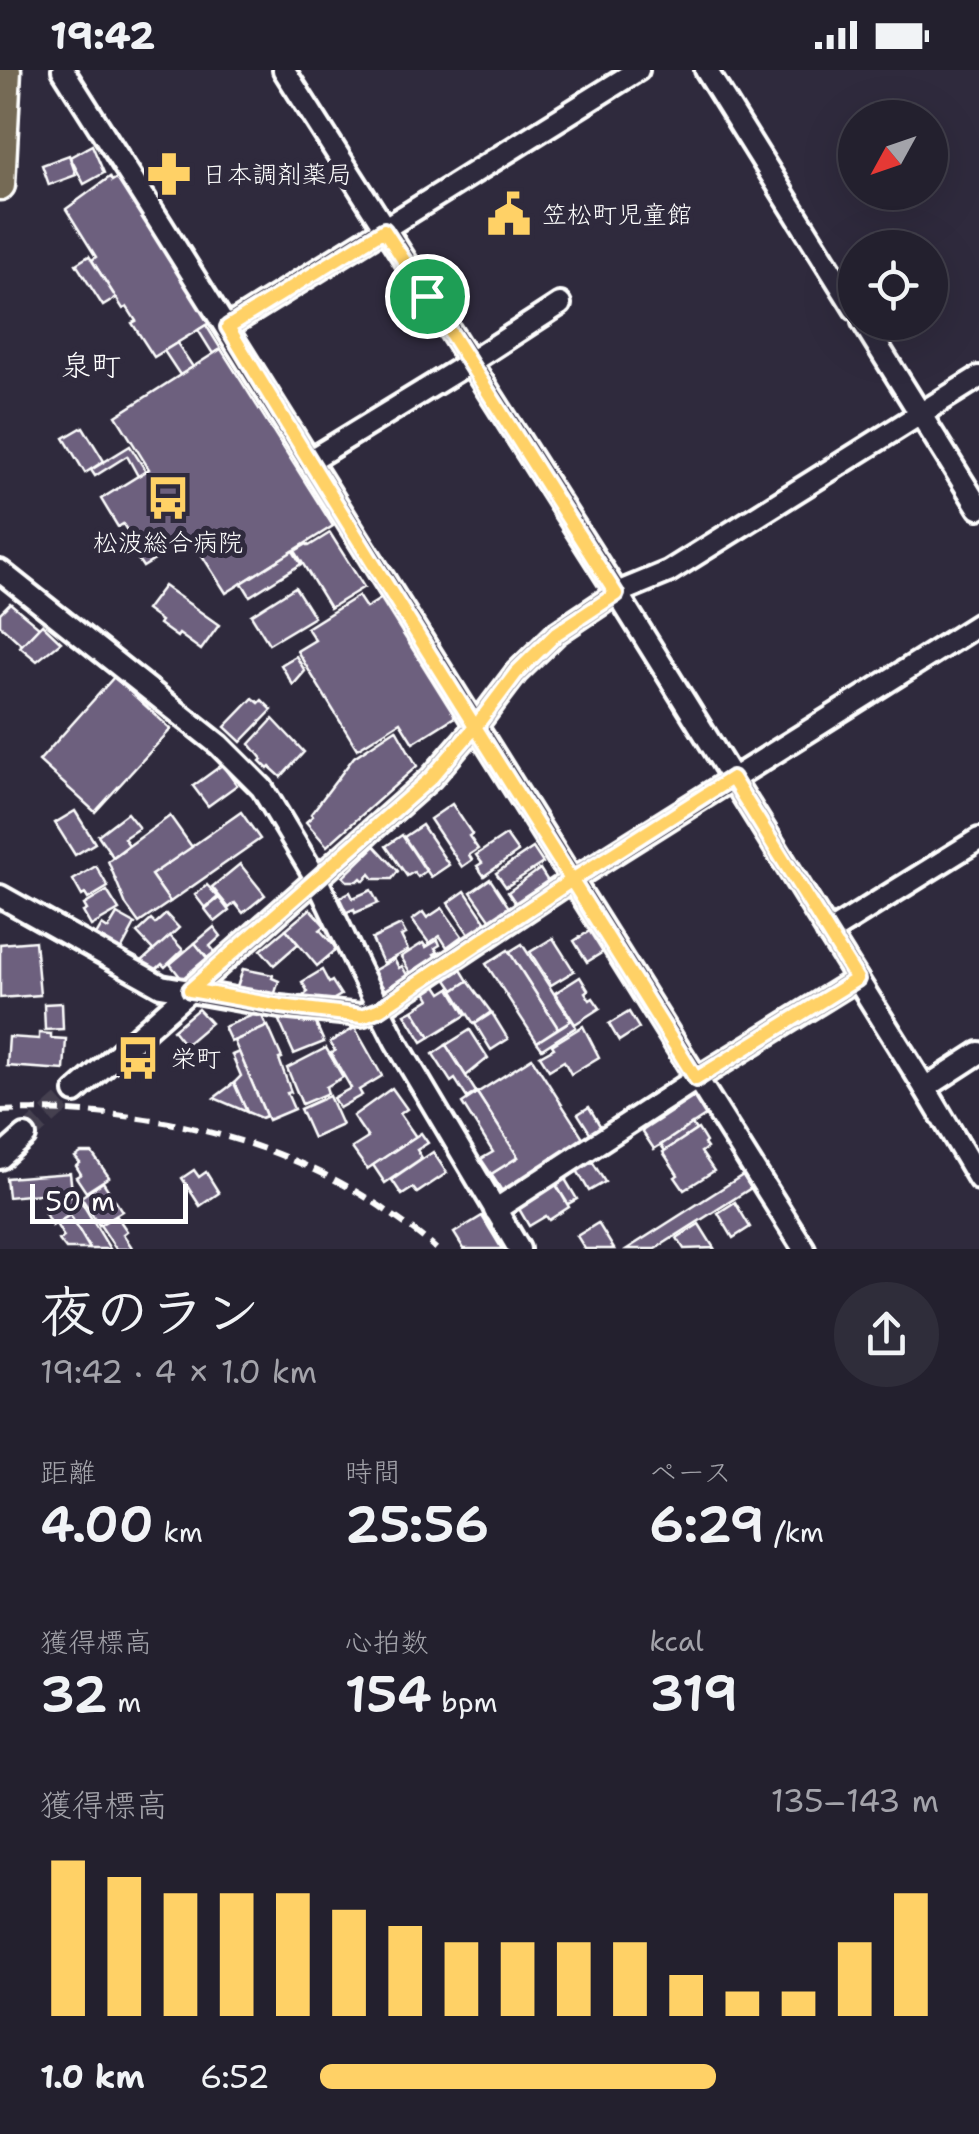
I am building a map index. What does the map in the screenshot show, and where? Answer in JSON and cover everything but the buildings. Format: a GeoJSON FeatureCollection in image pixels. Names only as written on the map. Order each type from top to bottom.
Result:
{"type":"FeatureCollection","features":[{"type":"Feature","properties":{"kind":"main road"},"geometry":{"type":"LineString","coordinates":[[0,186],[6,70]]}},
{"type":"Feature","properties":{"kind":"street"},"geometry":{"type":"LineString","coordinates":[[63,70],[804,1249]]}},
{"type":"Feature","properties":{"kind":"street"},"geometry":{"type":"LineString","coordinates":[[284,70],[732,778],[979,1179]]}},
{"type":"Feature","properties":{"kind":"street"},"geometry":{"type":"LineString","coordinates":[[228,327],[638,70]]}},
{"type":"Feature","properties":{"kind":"street"},"geometry":{"type":"LineString","coordinates":[[706,70],[838,282]]}},
{"type":"Feature","properties":{"kind":"street"},"geometry":{"type":"LineString","coordinates":[[309,461],[560,304]]}},
{"type":"Feature","properties":{"kind":"street"},"geometry":{"type":"LineString","coordinates":[[875,340],[979,508]]}},
{"type":"Feature","properties":{"kind":"street"},"geometry":{"type":"LineString","coordinates":[[75,1092],[431,778],[516,673],[557,633],[616,594],[668,572],[979,378]]}},
{"type":"Feature","properties":{"kind":"street"},"geometry":{"type":"LineString","coordinates":[[0,570],[219,745],[262,788],[316,878],[380,1009],[519,1249]]}},
{"type":"Feature","properties":{"kind":"street"},"geometry":{"type":"LineString","coordinates":[[0,896],[160,986],[362,1016],[380,1009],[572,880],[979,624]]}},
{"type":"Feature","properties":{"kind":"street"},"geometry":{"type":"LineString","coordinates":[[828,933],[979,838]]}},
{"type":"Feature","properties":{"kind":"street"},"geometry":{"type":"LineString","coordinates":[[495,1210],[857,979]]}},
{"type":"Feature","properties":{"kind":"street"},"geometry":{"type":"LineString","coordinates":[[925,1088],[979,1054]]}},
{"type":"Feature","properties":{"kind":"street"},"geometry":{"type":"LineString","coordinates":[[0,1158],[24,1136]]}},
{"type":"Feature","properties":{"kind":"tunnel"},"geometry":{"type":"LineString","coordinates":[[25,1136],[75,1092]]}},
{"type":"Feature","properties":{"kind":"railway"},"geometry":{"type":"LineString","coordinates":[[0,1111],[49,1110],[149,1119],[247,1143],[338,1182],[381,1207],[436,1249]]}},
{"type":"Feature","properties":{"kind":"place","name":"日本調剤薬局"},"geometry":{"type":"Point","coordinates":[169,174]}},
{"type":"Feature","properties":{"kind":"place","name":"笠松町児童館"},"geometry":{"type":"Point","coordinates":[509,214]}},
{"type":"Feature","properties":{"kind":"place","name":"松波総合病院"},"geometry":{"type":"Point","coordinates":[168,498]}},
{"type":"Feature","properties":{"kind":"place","name":"栄町"},"geometry":{"type":"Point","coordinates":[138,1058]}},
{"type":"Feature","properties":{"kind":"district","name":"泉町"},"geometry":{"type":"Point","coordinates":[91,366]}},
{"type":"Feature","properties":{"kind":"route"},"geometry":{"type":"LineString","coordinates":[[427,296],[384,230],[228,327],[309,461],[476,726],[572,880],[696,1079],[857,979],[732,778],[572,880],[380,1009],[362,1016],[190,990],[431,778],[476,726],[516,673],[557,633],[616,594],[427,296]]}}]}
